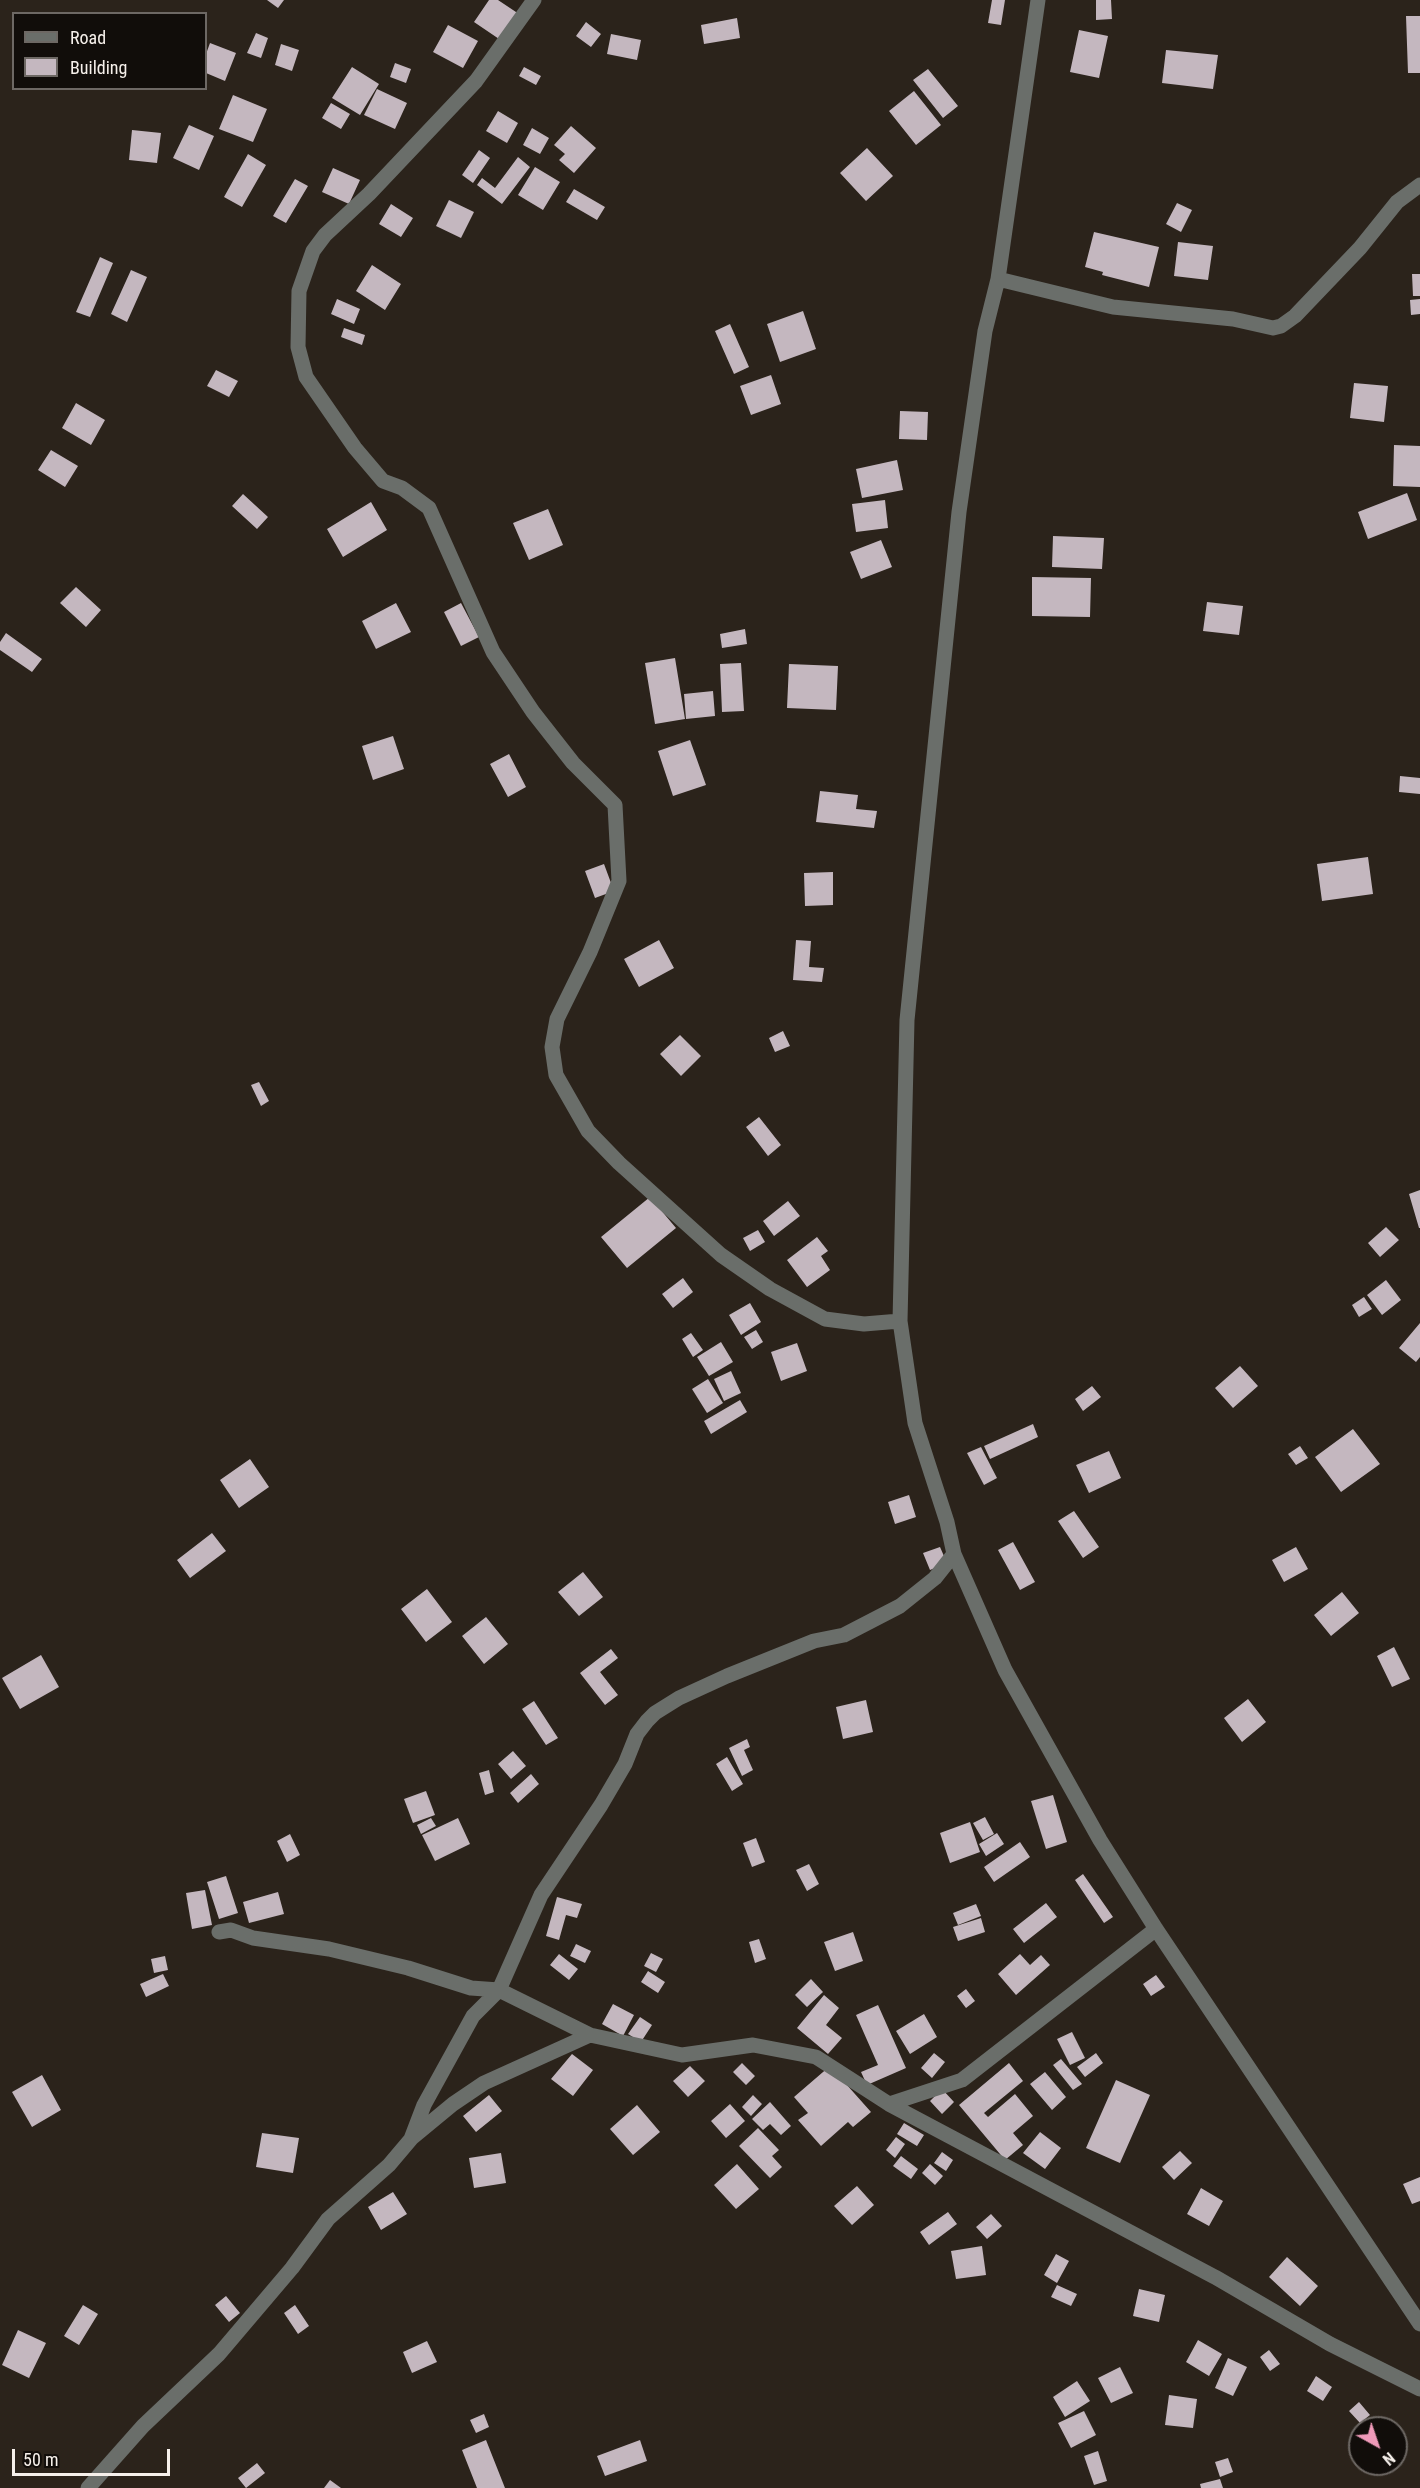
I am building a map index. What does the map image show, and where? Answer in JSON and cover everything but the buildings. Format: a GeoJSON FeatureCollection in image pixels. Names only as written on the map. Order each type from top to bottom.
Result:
{"type":"FeatureCollection","features":[{"type":"Feature","properties":{"kind":"street"},"geometry":{"type":"LineString","coordinates":[[534,0],[476,81],[408,154],[325,235],[313,251],[299,291],[298,347],[306,377],[355,448],[383,481],[402,488],[429,508],[493,652],[533,712],[567,754],[615,805],[619,881],[593,944],[557,1019],[552,1047],[556,1075],[588,1131],[619,1163],[721,1255],[770,1289],[825,1320],[864,1324],[900,1321]]}},
{"type":"Feature","properties":{"kind":"street"},"geometry":{"type":"LineString","coordinates":[[1038,0],[998,279],[985,331],[959,512],[906,1020],[900,1321],[915,1423],[947,1522],[954,1554],[1005,1670],[1100,1840],[1156,1929],[1420,2324]]}},
{"type":"Feature","properties":{"kind":"street"},"geometry":{"type":"LineString","coordinates":[[998,279],[1113,307],[1233,319],[1273,328],[1281,326],[1295,316],[1360,248],[1396,202],[1420,185]]}},
{"type":"Feature","properties":{"kind":"street"},"geometry":{"type":"LineString","coordinates":[[411,2139],[424,2105],[472,2016],[499,1990],[541,1895],[602,1805],[625,1764],[637,1734],[654,1713],[679,1698],[727,1676],[814,1641],[844,1635],[900,1606],[935,1578],[954,1554]]}},
{"type":"Feature","properties":{"kind":"street"},"geometry":{"type":"LineString","coordinates":[[890,2104],[962,2080],[1156,1929]]}},
{"type":"Feature","properties":{"kind":"street"},"geometry":{"type":"LineString","coordinates":[[219,1932],[231,1930],[253,1938],[329,1949],[408,1968],[471,1988],[499,1990],[590,2035],[682,2055],[753,2045],[816,2057],[890,2104],[1153,2244],[1330,2344],[1420,2389]]}},
{"type":"Feature","properties":{"kind":"street"},"geometry":{"type":"LineString","coordinates":[[88,2488],[142,2426],[219,2354],[292,2268],[328,2219],[389,2165],[411,2139],[453,2104],[484,2083],[590,2035]]}}]}
